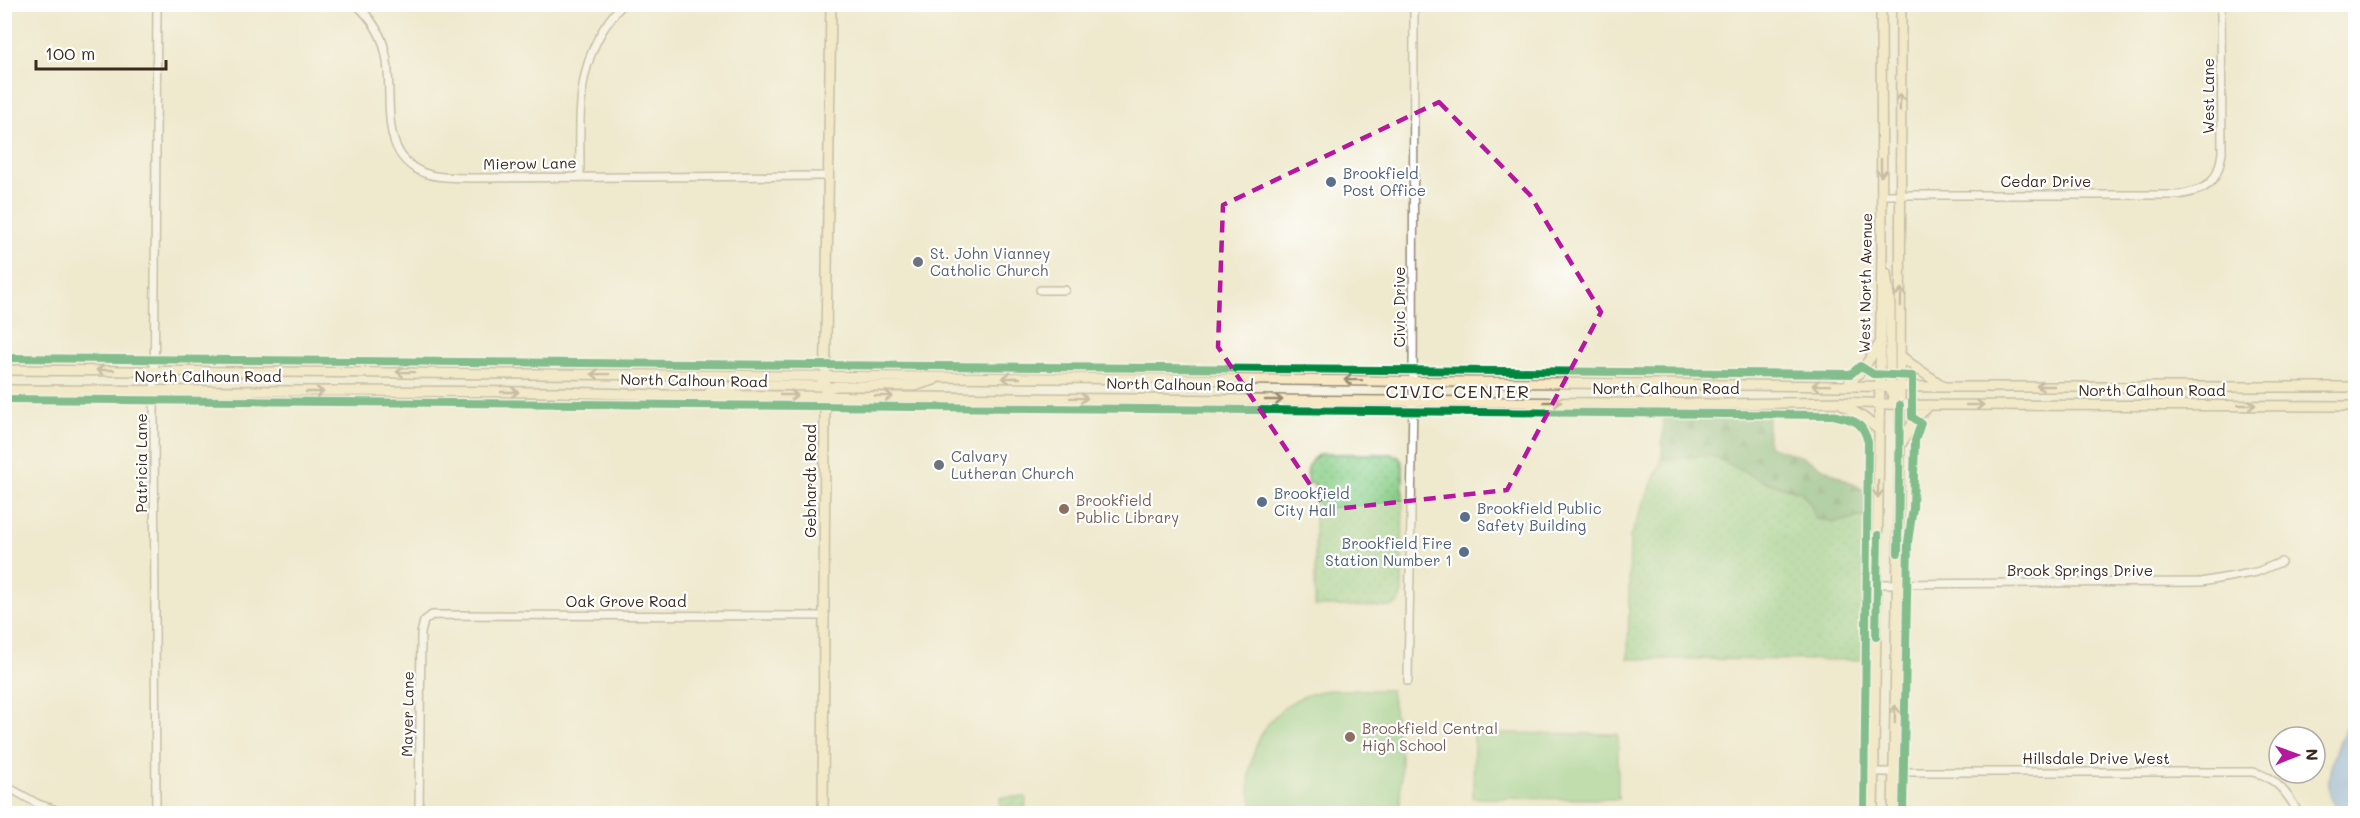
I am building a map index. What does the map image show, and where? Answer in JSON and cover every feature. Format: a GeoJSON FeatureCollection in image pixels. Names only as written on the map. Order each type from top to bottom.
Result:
{"type":"FeatureCollection","features":[{"type":"Feature","properties":{"kind":"main road","name":"Gebhardt Road"},"geometry":{"type":"LineString","coordinates":[[823,813],[831,4]]}},
{"type":"Feature","properties":{"kind":"main road","name":"West North Avenue"},"geometry":{"type":"LineString","coordinates":[[1873,813],[1882,250],[1881,4]]}},
{"type":"Feature","properties":{"kind":"main road"},"geometry":{"type":"LineString","coordinates":[[1893,813],[1900,447],[1901,4]]}},
{"type":"Feature","properties":{"kind":"main road"},"geometry":{"type":"LineString","coordinates":[[1882,250],[1890,305],[1890,386],[1893,397],[1900,405]]}},
{"type":"Feature","properties":{"kind":"main road"},"geometry":{"type":"LineString","coordinates":[[1847,385],[1863,369],[1880,343]]}},
{"type":"Feature","properties":{"kind":"main road"},"geometry":{"type":"LineString","coordinates":[[1900,355],[1917,370],[1929,375],[1944,387]]}},
{"type":"Feature","properties":{"kind":"main road","name":"North Calhoun Road"},"geometry":{"type":"LineString","coordinates":[[4,370],[1944,387],[2355,387]]}},
{"type":"Feature","properties":{"kind":"main road"},"geometry":{"type":"LineString","coordinates":[[678,395],[747,385],[820,386],[827,376]]}},
{"type":"Feature","properties":{"kind":"main road"},"geometry":{"type":"LineString","coordinates":[[826,396],[829,388],[836,386],[914,386],[945,377]]}},
{"type":"Feature","properties":{"kind":"main road","name":"North Calhoun Road"},"geometry":{"type":"LineString","coordinates":[[4,390],[560,392],[1413,402],[1714,404],[1840,402],[1900,405],[2355,406]]}},
{"type":"Feature","properties":{"kind":"main road"},"geometry":{"type":"LineString","coordinates":[[1840,402],[1879,430]]}},
{"type":"Feature","properties":{"kind":"main road"},"geometry":{"type":"LineString","coordinates":[[1900,447],[1915,419],[1930,405]]}},
{"type":"Feature","properties":{"kind":"street","name":"Patricia Lane"},"geometry":{"type":"LineString","coordinates":[[156,813],[157,4]]}},
{"type":"Feature","properties":{"kind":"street"},"geometry":{"type":"LineString","coordinates":[[580,176],[581,92],[587,59],[601,30],[623,4]]}},
{"type":"Feature","properties":{"kind":"street","name":"Civic Drive"},"geometry":{"type":"LineString","coordinates":[[1408,681],[1413,402],[1414,4]]}},
{"type":"Feature","properties":{"kind":"street","name":"West Lane"},"geometry":{"type":"LineString","coordinates":[[2209,185],[2218,171],[2222,152],[2221,4]]}},
{"type":"Feature","properties":{"kind":"street","name":"Mierow Lane"},"geometry":{"type":"LineString","coordinates":[[357,5],[374,25],[381,38],[388,65],[393,142],[404,160],[413,168],[436,177],[829,176]]}},
{"type":"Feature","properties":{"kind":"street","name":"Cedar Drive"},"geometry":{"type":"LineString","coordinates":[[1881,195],[2178,195],[2195,192],[2209,185]]}},
{"type":"Feature","properties":{"kind":"street"},"geometry":{"type":"LineString","coordinates":[[1040,290],[1065,291]]}},
{"type":"Feature","properties":{"kind":"street","name":"Brook Springs Drive"},"geometry":{"type":"LineString","coordinates":[[1877,584],[2202,582],[2257,572],[2281,562]]}},
{"type":"Feature","properties":{"kind":"street","name":"Oak Grove Road"},"geometry":{"type":"LineString","coordinates":[[428,617],[438,613],[825,616]]}},
{"type":"Feature","properties":{"kind":"street","name":"Mayer Lane"},"geometry":{"type":"LineString","coordinates":[[418,813],[421,643],[422,627],[428,617]]}},
{"type":"Feature","properties":{"kind":"street","name":"Hillsdale Drive West"},"geometry":{"type":"LineString","coordinates":[[1874,772],[2253,772],[2272,779],[2299,813]]}},
{"type":"Feature","properties":{"kind":"street"},"geometry":{"type":"LineString","coordinates":[[4,785],[38,804],[68,813]]}},
{"type":"Feature","properties":{"kind":"highlighted area"},"geometry":{"type":"Polygon","coordinates":[[[1439,102],[1530,195],[1601,312],[1507,490],[1327,510],[1218,347],[1223,205],[1439,102]]]}},
{"type":"Feature","properties":{"kind":"green space"},"geometry":{"type":"Polygon","coordinates":[[[1663,417],[1768,418],[1768,446],[1803,457],[1866,491],[1866,516],[1836,522],[1816,519],[1811,505],[1801,492],[1765,482],[1711,455],[1662,459],[1663,417]]]}},
{"type":"Feature","properties":{"kind":"green space"},"geometry":{"type":"Polygon","coordinates":[[[1320,454],[1390,454],[1401,460],[1403,465],[1402,596],[1392,607],[1315,606],[1315,484],[1307,483],[1307,478],[1310,463],[1320,454]]]}},
{"type":"Feature","properties":{"kind":"green space"},"geometry":{"type":"Polygon","coordinates":[[[1711,455],[1765,482],[1801,492],[1811,505],[1836,522],[1866,516],[1869,660],[1628,659],[1630,537],[1662,459],[1711,455]]]}},
{"type":"Feature","properties":{"kind":"green space"},"geometry":{"type":"Polygon","coordinates":[[[1327,690],[1391,690],[1401,757],[1400,813],[1255,813],[1249,783],[1250,768],[1259,739],[1276,715],[1293,702],[1307,695],[1327,690]]]}},
{"type":"Feature","properties":{"kind":"green space"},"geometry":{"type":"Polygon","coordinates":[[[1474,733],[1618,734],[1618,799],[1473,798],[1474,733]]]}},
{"type":"Feature","properties":{"kind":"green space"},"geometry":{"type":"Polygon","coordinates":[[[1000,797],[1026,797],[1025,813],[1000,813],[1000,797]]]}},
{"type":"Feature","properties":{"kind":"water"},"geometry":{"type":"Polygon","coordinates":[[[2355,714],[2355,813],[2342,813],[2329,792],[2329,780],[2335,754],[2355,714]]]}},
{"type":"Feature","properties":{"kind":"cycle path"},"geometry":{"type":"LineString","coordinates":[[4,358],[1851,374],[1860,366],[1873,374],[1912,376],[1912,417],[1921,423],[1915,441],[1913,508],[1908,542],[1903,814]]}},
{"type":"Feature","properties":{"kind":"cycle path"},"geometry":{"type":"LineString","coordinates":[[4,399],[1833,415],[1860,425],[1868,442],[1864,814]]}},
{"type":"Feature","properties":{"kind":"cycle path"},"geometry":{"type":"LineString","coordinates":[[1898,553],[1900,405]]}},
{"type":"Feature","properties":{"kind":"cycle path"},"geometry":{"type":"LineString","coordinates":[[1876,637],[1878,535]]}},
{"type":"Feature","properties":{"kind":"place","name":"Brookfield Post Office"},"geometry":{"type":"Point","coordinates":[1331,182]}},
{"type":"Feature","properties":{"kind":"place","name":"St. John Vianney Catholic Church"},"geometry":{"type":"Point","coordinates":[918,262]}},
{"type":"Feature","properties":{"kind":"place","name":"Calvary Lutheran Church"},"geometry":{"type":"Point","coordinates":[939,465]}},
{"type":"Feature","properties":{"kind":"place","name":"Brookfield City Hall"},"geometry":{"type":"Point","coordinates":[1262,502]}},
{"type":"Feature","properties":{"kind":"place","name":"Brookfield Public Library"},"geometry":{"type":"Point","coordinates":[1064,509]}},
{"type":"Feature","properties":{"kind":"place","name":"Brookfield Public Safety Building"},"geometry":{"type":"Point","coordinates":[1465,517]}},
{"type":"Feature","properties":{"kind":"place","name":"Brookfield Fire Station Number 1"},"geometry":{"type":"Point","coordinates":[1464,552]}},
{"type":"Feature","properties":{"kind":"place","name":"Brookfield Central High School"},"geometry":{"type":"Point","coordinates":[1350,737]}},
{"type":"Feature","properties":{"kind":"district","name":"CIVIC CENTER"},"geometry":{"type":"Point","coordinates":[1458,391]}}]}
